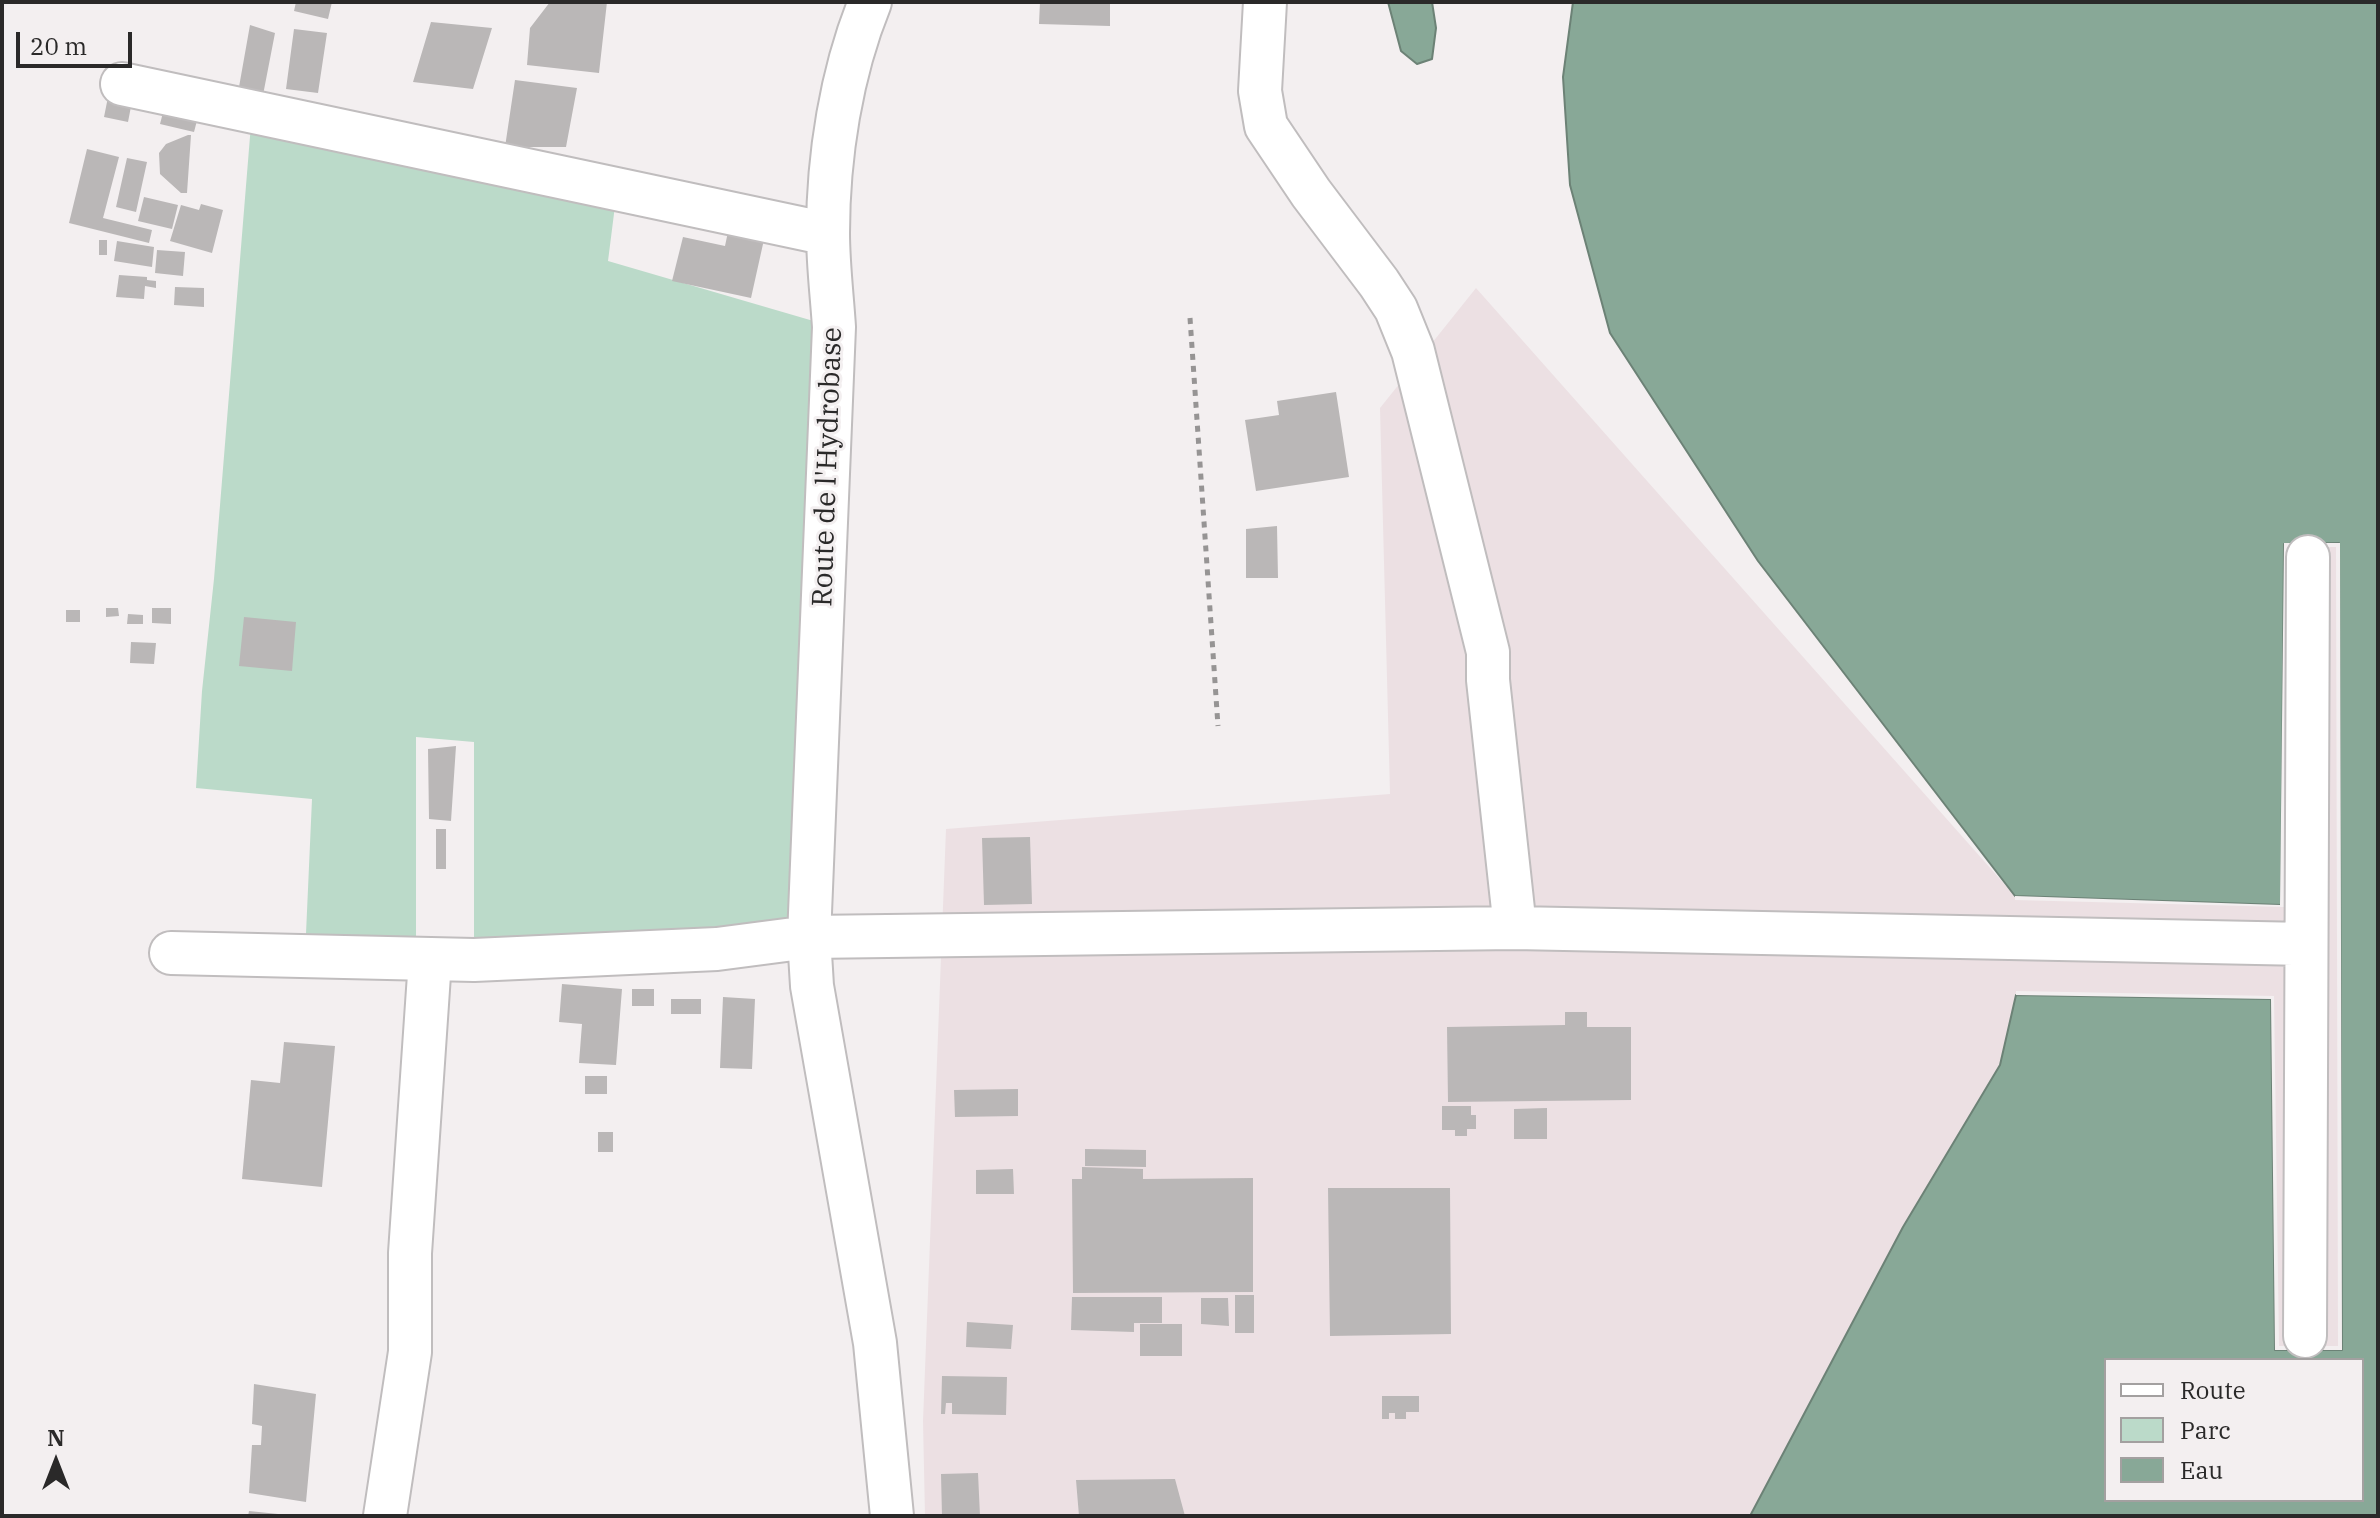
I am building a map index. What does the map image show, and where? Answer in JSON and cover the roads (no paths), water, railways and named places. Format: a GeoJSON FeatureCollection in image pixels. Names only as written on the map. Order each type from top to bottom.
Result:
{"type":"FeatureCollection","features":[{"type":"Feature","properties":{"kind":"street","name":"Route de l'Hydrobase"},"geometry":{"type":"LineString","coordinates":[[870,2],[847,79],[834,141],[828,234],[834,327],[809,937],[812,986],[875,1343],[892,1516]]}},
{"type":"Feature","properties":{"kind":"street"},"geometry":{"type":"LineString","coordinates":[[1265,2],[1260,91],[1266,126],[1396,309],[1413,351],[1488,652],[1488,680],[1515,928]]}},
{"type":"Feature","properties":{"kind":"street"},"geometry":{"type":"LineString","coordinates":[[122,84],[828,234]]}},
{"type":"Feature","properties":{"kind":"street"},"geometry":{"type":"LineString","coordinates":[[2305,1336],[2308,557]]}},
{"type":"Feature","properties":{"kind":"street"},"geometry":{"type":"LineString","coordinates":[[171,953],[430,960],[687,951],[809,937],[1515,928],[2306,944]]}},
{"type":"Feature","properties":{"kind":"street"},"geometry":{"type":"LineString","coordinates":[[385,1516],[410,1352],[410,1253],[430,960]]}},
{"type":"Feature","properties":{"kind":"water"},"geometry":{"type":"Polygon","coordinates":[[[1388,2],[1432,2],[1436,28],[1432,59],[1417,64],[1401,51],[1388,2]]]}},
{"type":"Feature","properties":{"kind":"water"},"geometry":{"type":"Polygon","coordinates":[[[1573,2],[2378,2],[2378,1516],[1750,1516],[1903,1227],[2000,1065],[2016,995],[2271,999],[2275,1350],[2342,1350],[2339,543],[2284,544],[2281,905],[2015,896],[1758,561],[1610,333],[1570,185],[1563,77],[1573,2]]]}}]}
